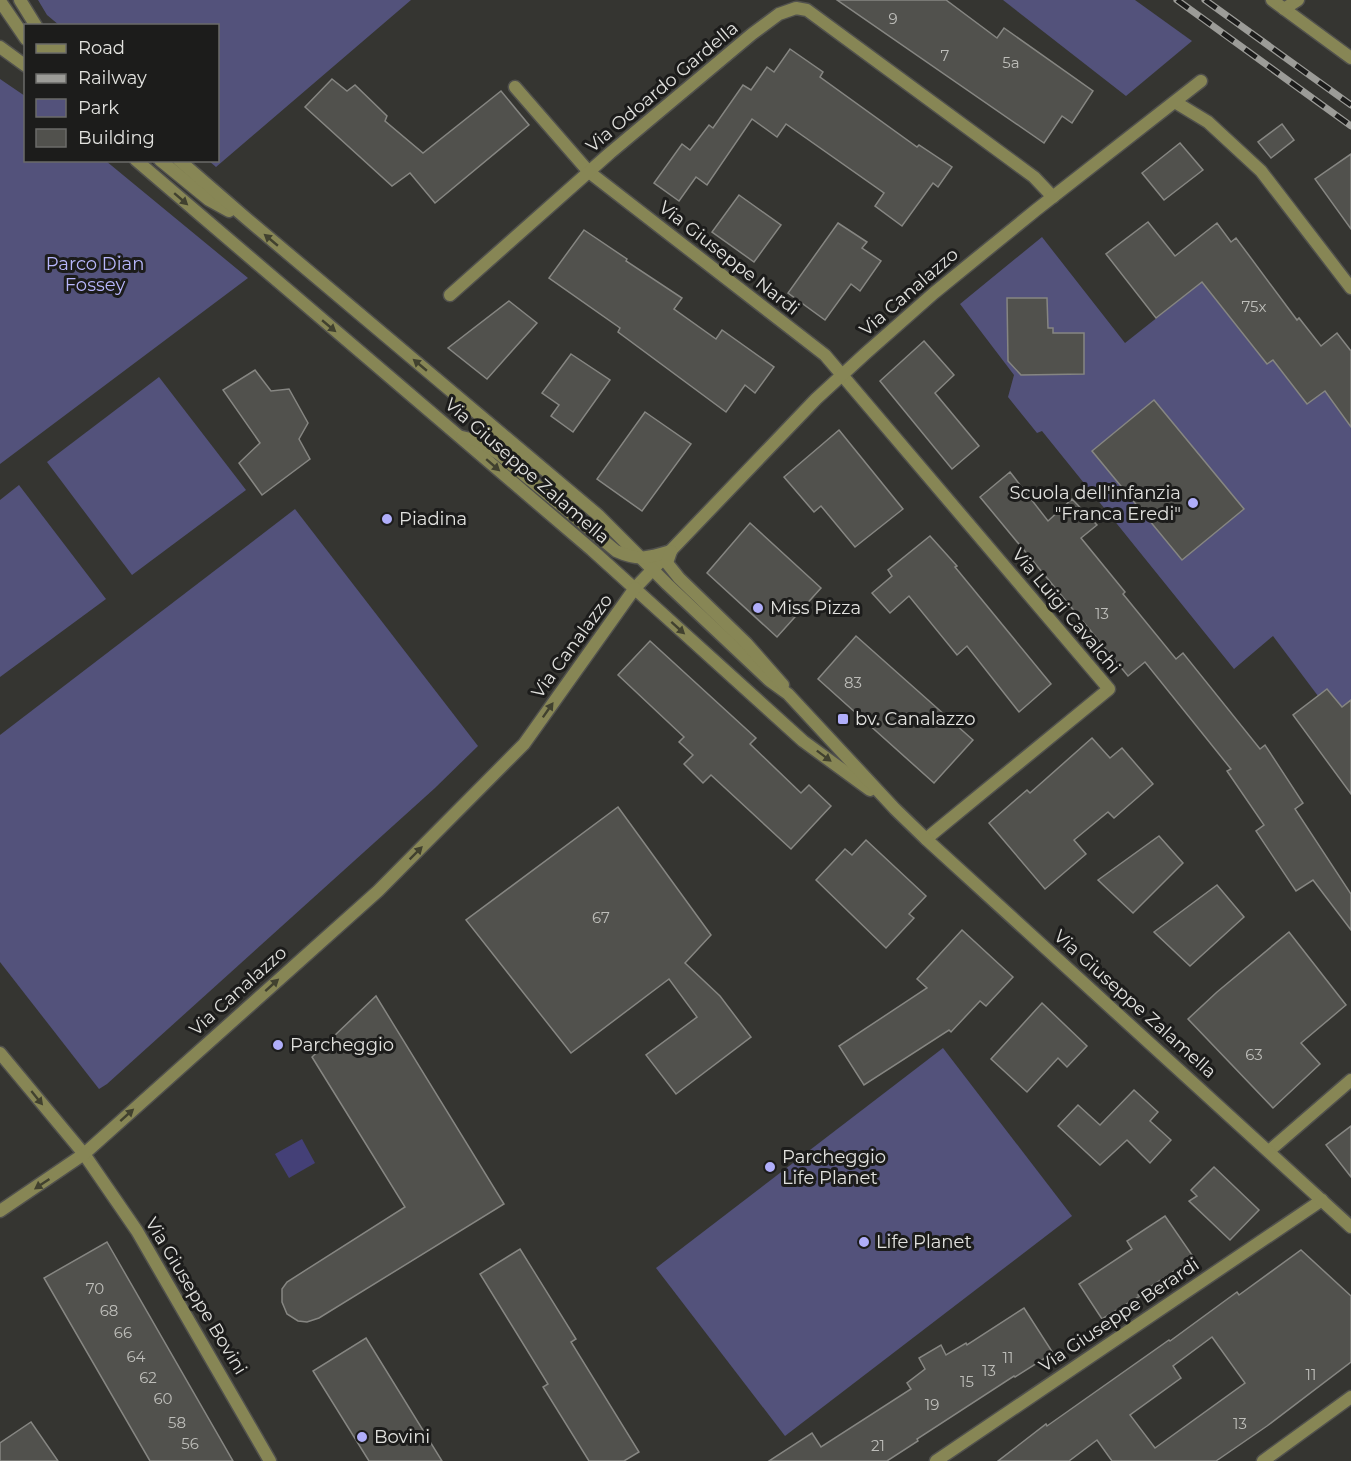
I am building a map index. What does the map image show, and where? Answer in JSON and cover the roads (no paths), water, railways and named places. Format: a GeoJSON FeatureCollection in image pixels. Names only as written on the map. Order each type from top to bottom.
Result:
{"type":"FeatureCollection","features":[{"type":"Feature","properties":{"kind":"street"},"geometry":{"type":"LineString","coordinates":[[20,0],[35,24]]}},
{"type":"Feature","properties":{"kind":"street"},"geometry":{"type":"LineString","coordinates":[[1272,0],[1351,58]]}},
{"type":"Feature","properties":{"kind":"street"},"geometry":{"type":"LineString","coordinates":[[1284,9],[1298,0]]}},
{"type":"Feature","properties":{"kind":"street"},"geometry":{"type":"LineString","coordinates":[[0,1],[24,36]]}},
{"type":"Feature","properties":{"kind":"street","name":"Via Odoardo Gardella"},"geometry":{"type":"LineString","coordinates":[[450,295],[752,34],[779,14],[796,8],[807,9],[1034,177],[1053,197]]}},
{"type":"Feature","properties":{"kind":"street"},"geometry":{"type":"LineString","coordinates":[[0,47],[24,65]]}},
{"type":"Feature","properties":{"kind":"street"},"geometry":{"type":"LineString","coordinates":[[0,57],[24,70]]}},
{"type":"Feature","properties":{"kind":"street","name":"Via Canalazzo"},"geometry":{"type":"LineString","coordinates":[[0,1211],[84,1154],[378,891],[524,744],[635,588],[816,399],[934,293],[1201,81]]}},
{"type":"Feature","properties":{"kind":"street","name":"Via Giuseppe Nardi"},"geometry":{"type":"LineString","coordinates":[[515,87],[590,172],[825,355],[843,376]]}},
{"type":"Feature","properties":{"kind":"street"},"geometry":{"type":"LineString","coordinates":[[1175,102],[1208,122],[1261,171],[1351,288]]}},
{"type":"Feature","properties":{"kind":"street","name":"Via Giuseppe Zalamella"},"geometry":{"type":"LineString","coordinates":[[138,162],[635,588],[803,741],[895,809]]}},
{"type":"Feature","properties":{"kind":"street","name":"Via Giuseppe Zalamella"},"geometry":{"type":"LineString","coordinates":[[162,162],[208,200],[247,219]]}},
{"type":"Feature","properties":{"kind":"street","name":"Via Giuseppe Zalamella"},"geometry":{"type":"LineString","coordinates":[[181,162],[598,515],[770,681],[788,694],[926,839],[1351,1227]]}},
{"type":"Feature","properties":{"kind":"street","name":"Via Luigi Cavalchi"},"geometry":{"type":"LineString","coordinates":[[843,376],[1109,689],[926,839]]}},
{"type":"Feature","properties":{"kind":"street"},"geometry":{"type":"LineString","coordinates":[[460,437],[479,441],[499,454],[616,551],[631,558],[642,558],[671,551]]}},
{"type":"Feature","properties":{"kind":"street"},"geometry":{"type":"LineString","coordinates":[[671,551],[667,563],[679,578],[746,643],[788,694]]}},
{"type":"Feature","properties":{"kind":"street","name":"Via Giuseppe Bovini"},"geometry":{"type":"LineString","coordinates":[[0,1053],[84,1154],[137,1231],[270,1461]]}},
{"type":"Feature","properties":{"kind":"street"},"geometry":{"type":"LineString","coordinates":[[1269,1151],[1351,1080]]}},
{"type":"Feature","properties":{"kind":"street","name":"Via Giuseppe Berardi"},"geometry":{"type":"LineString","coordinates":[[936,1461],[1322,1200]]}},
{"type":"Feature","properties":{"kind":"street"},"geometry":{"type":"LineString","coordinates":[[1263,1461],[1351,1397]]}},
{"type":"Feature","properties":{"kind":"railway"},"geometry":{"type":"LineString","coordinates":[[1177,0],[1351,126]]}},
{"type":"Feature","properties":{"kind":"railway"},"geometry":{"type":"LineString","coordinates":[[1205,0],[1351,105]]}},
{"type":"Feature","properties":{"kind":"place","name":"Scuola dell'infanzia \"Franca Eredi\""},"geometry":{"type":"Point","coordinates":[1193,503]}},
{"type":"Feature","properties":{"kind":"place","name":"Piadina"},"geometry":{"type":"Point","coordinates":[387,519]}},
{"type":"Feature","properties":{"kind":"place","name":"Miss Pizza"},"geometry":{"type":"Point","coordinates":[758,608]}},
{"type":"Feature","properties":{"kind":"place","name":"bv. Canalazzo"},"geometry":{"type":"Point","coordinates":[843,719]}},
{"type":"Feature","properties":{"kind":"place","name":"Parcheggio"},"geometry":{"type":"Point","coordinates":[278,1045]}},
{"type":"Feature","properties":{"kind":"place","name":"Parcheggio Life Planet"},"geometry":{"type":"Point","coordinates":[770,1167]}},
{"type":"Feature","properties":{"kind":"place","name":"Life Planet"},"geometry":{"type":"Point","coordinates":[864,1242]}},
{"type":"Feature","properties":{"kind":"place","name":"Bovini"},"geometry":{"type":"Point","coordinates":[362,1437]}},
{"type":"Feature","properties":{"kind":"park label","name":"Parco Dian Fossey"},"geometry":{"type":"Point","coordinates":[95,274]}}]}
